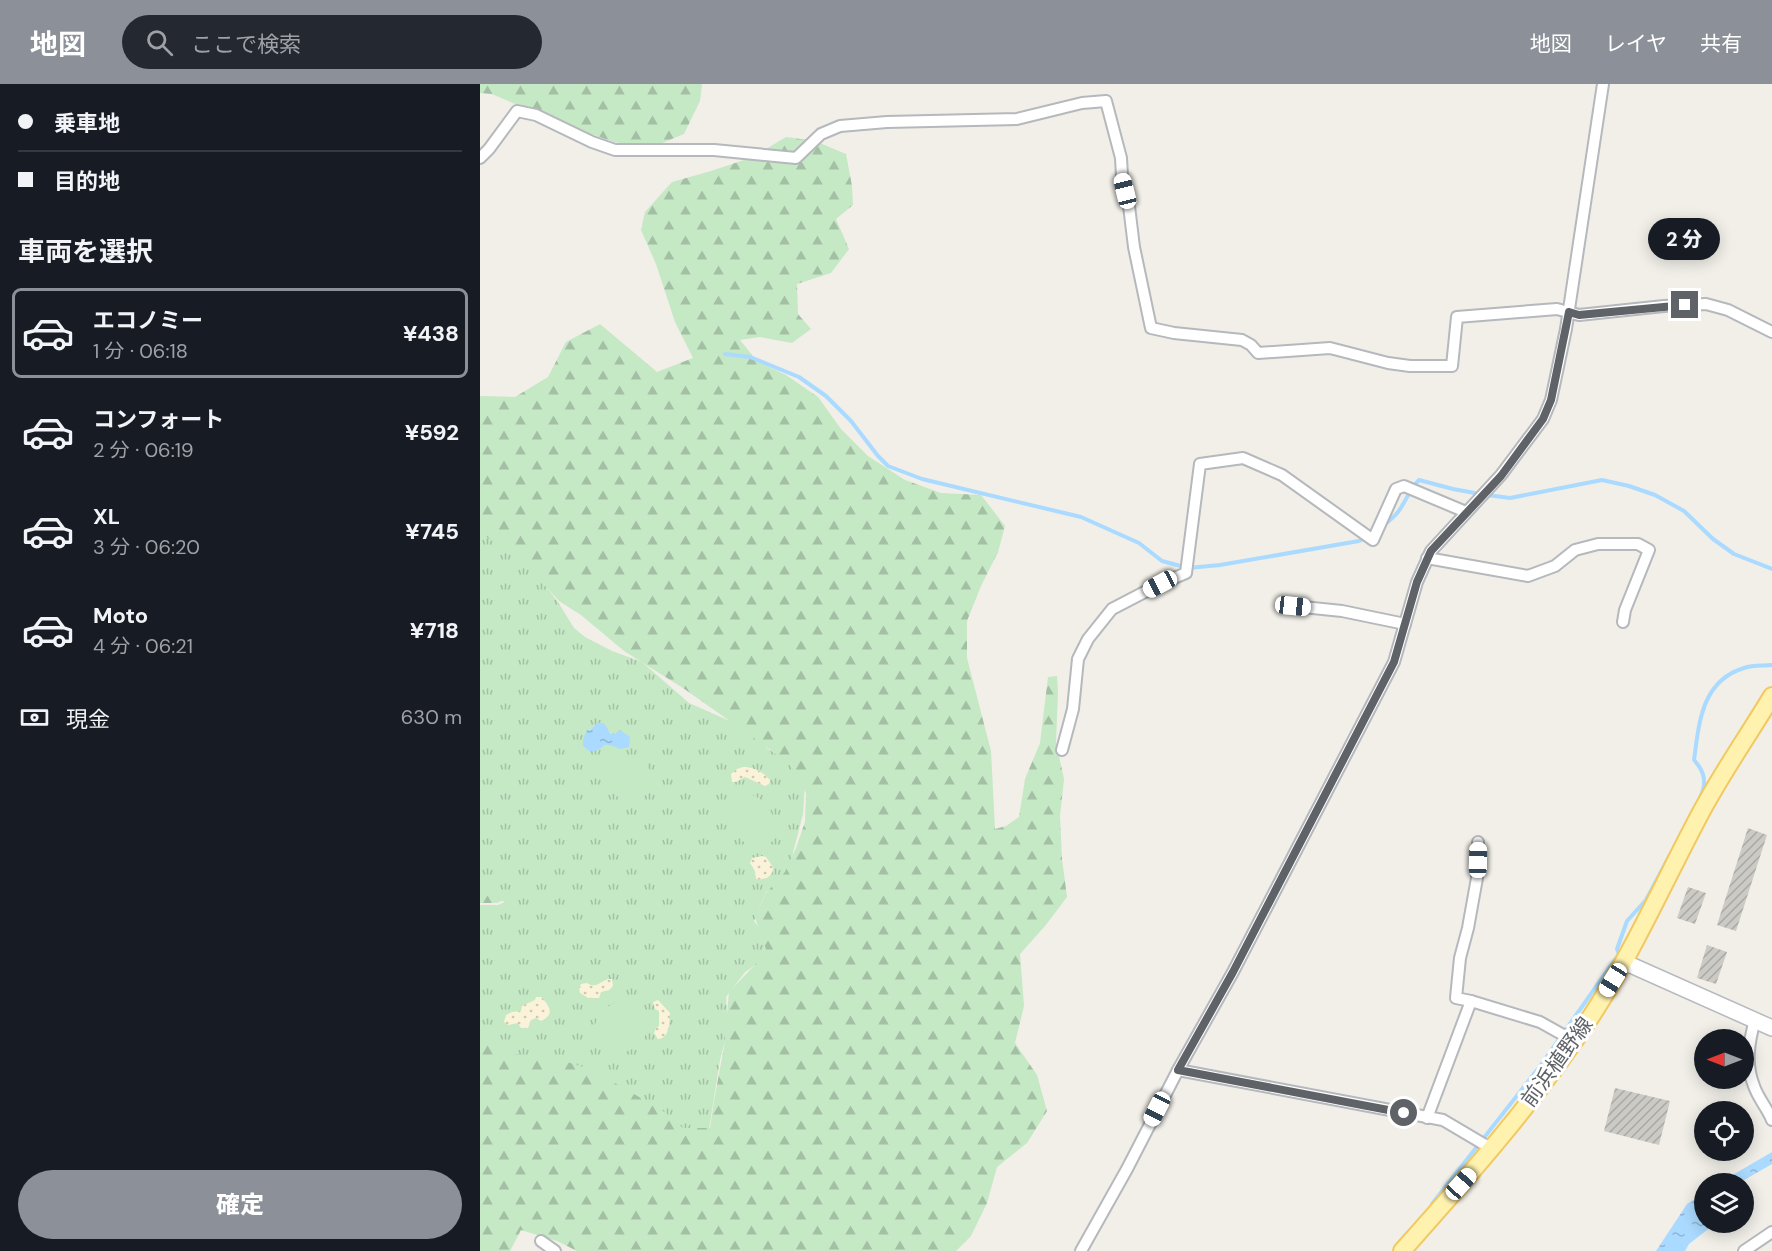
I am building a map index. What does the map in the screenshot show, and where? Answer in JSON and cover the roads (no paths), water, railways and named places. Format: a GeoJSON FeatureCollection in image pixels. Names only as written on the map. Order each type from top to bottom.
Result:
{"type":"FeatureCollection","features":[{"type":"Feature","properties":{"kind":"main road","name":"前浜植野線"},"geometry":{"type":"LineString","coordinates":[[1401,1251],[1492,1149],[1574,1041],[1624,962],[1700,813],[1772,696]]}},
{"type":"Feature","properties":{"kind":"street"},"geometry":{"type":"LineString","coordinates":[[1081,1251],[1233,972],[1394,662],[1417,582],[1427,558],[1466,512],[1501,476],[1543,419],[1551,400],[1569,312],[1603,84]]}},
{"type":"Feature","properties":{"kind":"street"},"geometry":{"type":"LineString","coordinates":[[480,158],[517,111],[536,116],[615,150],[714,150],[796,158],[821,134],[840,126],[887,122],[1017,119],[1082,103],[1106,101],[1121,158],[1134,247],[1151,328],[1174,333],[1242,340],[1258,353],[1330,348],[1388,363],[1410,366],[1452,366],[1457,317],[1557,309],[1579,315],[1706,304],[1728,310],[1772,332]]}},
{"type":"Feature","properties":{"kind":"street"},"geometry":{"type":"LineString","coordinates":[[1062,750],[1073,709],[1078,659],[1088,639],[1112,609],[1186,573],[1200,464],[1244,458],[1282,475],[1373,540],[1396,489],[1404,486],[1466,512]]}},
{"type":"Feature","properties":{"kind":"street"},"geometry":{"type":"LineString","coordinates":[[1427,558],[1528,576],[1555,566],[1575,550],[1598,544],[1638,544],[1649,550],[1625,610],[1623,622]]}},
{"type":"Feature","properties":{"kind":"street"},"geometry":{"type":"LineString","coordinates":[[1293,606],[1342,611],[1405,624]]}},
{"type":"Feature","properties":{"kind":"street"},"geometry":{"type":"LineString","coordinates":[[1478,842],[1477,878],[1460,958],[1456,998],[1540,1022],[1574,1041]]}},
{"type":"Feature","properties":{"kind":"street"},"geometry":{"type":"LineString","coordinates":[[1624,962],[1772,1028]]}},
{"type":"Feature","properties":{"kind":"street"},"geometry":{"type":"LineString","coordinates":[[1427,1118],[1470,1001]]}},
{"type":"Feature","properties":{"kind":"street"},"geometry":{"type":"LineString","coordinates":[[1755,1020],[1749,1049],[1749,1065],[1754,1086],[1772,1120]]}},
{"type":"Feature","properties":{"kind":"street"},"geometry":{"type":"LineString","coordinates":[[1178,1070],[1443,1120],[1492,1149]]}},
{"type":"Feature","properties":{"kind":"street"},"geometry":{"type":"LineString","coordinates":[[1744,1251],[1772,1232]]}},
{"type":"Feature","properties":{"kind":"street"},"geometry":{"type":"LineString","coordinates":[[541,1241],[555,1251]]}},
{"type":"Feature","properties":{"kind":"water"},"geometry":{"type":"Polygon","coordinates":[[[597,723],[604,724],[610,734],[615,734],[620,730],[630,737],[629,747],[620,749],[606,745],[590,752],[583,746],[583,740],[587,730],[591,730],[597,723]]]}},
{"type":"Feature","properties":{"kind":"water"},"geometry":{"type":"Polygon","coordinates":[[[1772,1152],[1772,1164],[1754,1174],[1736,1173],[1772,1152]]]}},
{"type":"Feature","properties":{"kind":"water"},"geometry":{"type":"Polygon","coordinates":[[[1694,1199],[1694,1233],[1703,1233],[1689,1244],[1685,1251],[1656,1251],[1687,1204],[1694,1199]]]}},
{"type":"Feature","properties":{"kind":"waterway"},"geometry":{"type":"LineString","coordinates":[[725,354],[750,357],[799,377],[826,396],[851,421],[888,466],[922,479],[1081,517],[1139,543],[1162,561],[1188,568],[1220,565],[1359,541],[1365,538]]}},
{"type":"Feature","properties":{"kind":"waterway"},"geometry":{"type":"LineString","coordinates":[[1384,525],[1398,512],[1419,480],[1480,494]]}},
{"type":"Feature","properties":{"kind":"waterway"},"geometry":{"type":"LineString","coordinates":[[1487,495],[1510,498],[1602,480],[1629,486],[1655,495],[1684,511],[1713,539],[1734,554],[1772,569]]}},
{"type":"Feature","properties":{"kind":"waterway"},"geometry":{"type":"LineString","coordinates":[[1700,798],[1704,778],[1694,760],[1701,718],[1711,693],[1730,674],[1747,667],[1772,665]]}},
{"type":"Feature","properties":{"kind":"waterway"},"geometry":{"type":"LineString","coordinates":[[1432,1204],[1541,1065],[1619,954],[1617,949],[1627,921],[1646,900],[1670,855]]}}]}
